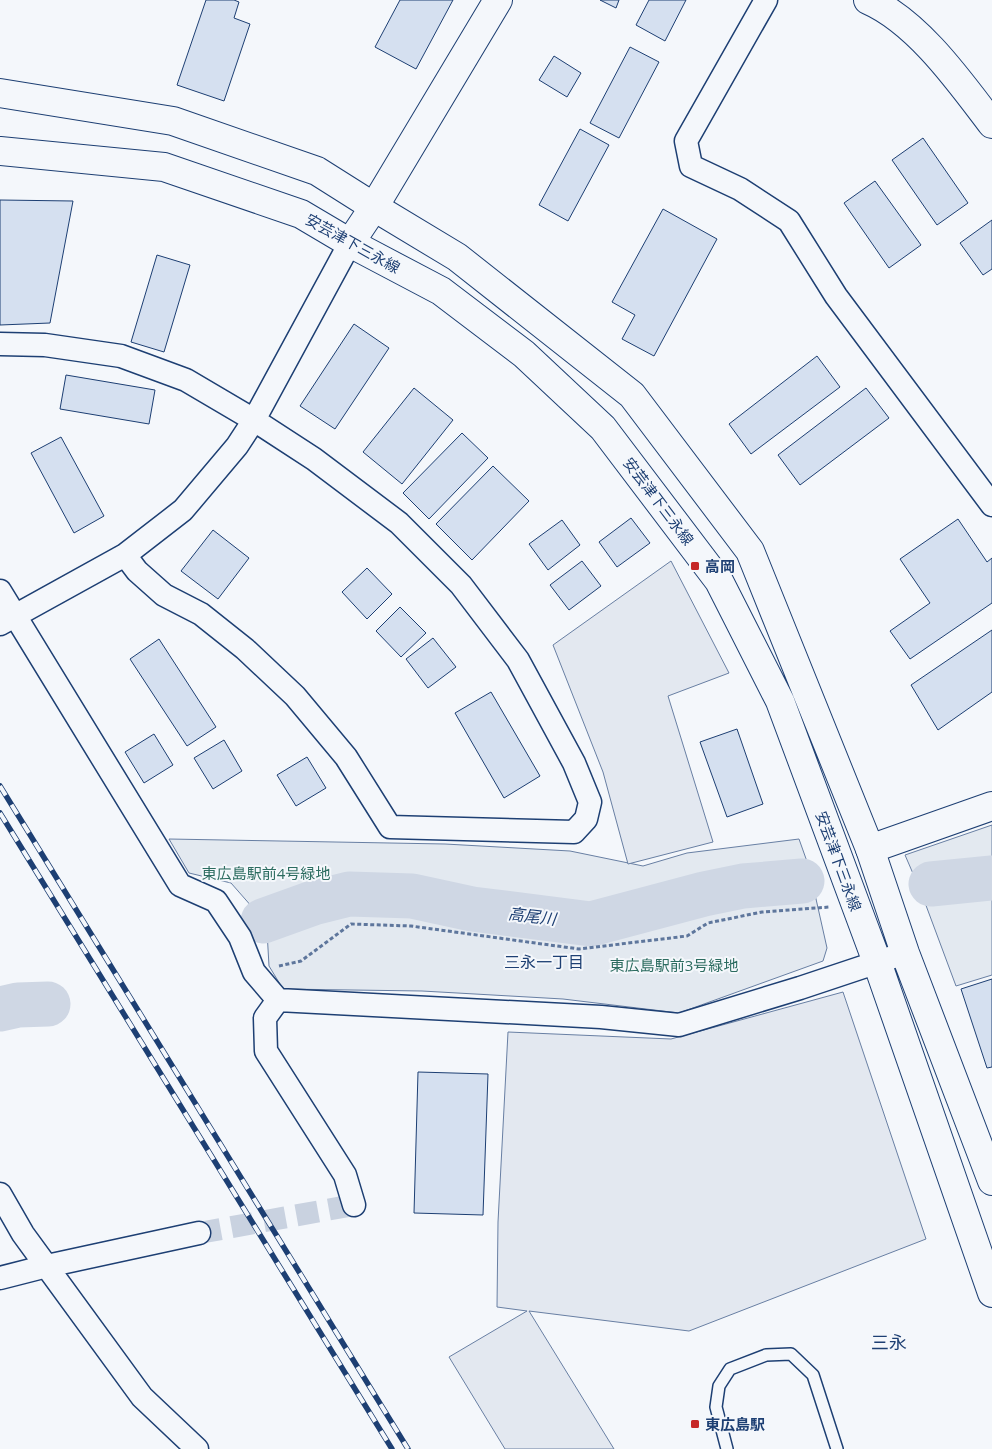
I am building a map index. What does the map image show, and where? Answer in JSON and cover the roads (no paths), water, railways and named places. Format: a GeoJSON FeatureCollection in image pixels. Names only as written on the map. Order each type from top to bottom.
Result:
{"type":"FeatureCollection","features":[{"type":"Feature","properties":{"kind":"main road"},"geometry":{"type":"LineString","coordinates":[[350,243],[374,207],[498,0]]}},
{"type":"Feature","properties":{"kind":"main road"},"geometry":{"type":"LineString","coordinates":[[868,0],[881,6],[919,36],[953,74],[992,124]]}},
{"type":"Feature","properties":{"kind":"main road"},"geometry":{"type":"LineString","coordinates":[[0,93],[173,120],[317,171],[457,257],[632,395],[750,551],[870,849],[905,953],[992,1181]]}},
{"type":"Feature","properties":{"kind":"main road","name":"安芸津下三永線"},"geometry":{"type":"LineString","coordinates":[[0,151],[164,167],[301,214],[350,243],[441,291],[524,354],[603,428],[719,581],[780,701],[877,962],[992,1293]]}},
{"type":"Feature","properties":{"kind":"main road"},"geometry":{"type":"LineString","coordinates":[[870,849],[992,806]]}},
{"type":"Feature","properties":{"kind":"street"},"geometry":{"type":"LineString","coordinates":[[766,0],[686,141],[691,166],[740,189],[789,221],[836,296],[992,504]]}},
{"type":"Feature","properties":{"kind":"street"},"geometry":{"type":"LineString","coordinates":[[8,619],[126,555],[183,510],[237,446],[254,420],[350,243]]}},
{"type":"Feature","properties":{"kind":"street"},"geometry":{"type":"LineString","coordinates":[[0,344],[45,345],[121,356],[186,380],[254,420],[314,459],[399,523],[460,584],[518,660],[574,763],[590,802],[586,819],[574,832],[390,827],[346,757],[295,696],[245,649],[201,614],[164,594],[137,571],[126,555]]}},
{"type":"Feature","properties":{"kind":"street"},"geometry":{"type":"LineString","coordinates":[[0,591],[8,619],[180,886],[216,901],[240,937],[254,972],[278,1000],[600,1018],[679,1025],[905,953]]}},
{"type":"Feature","properties":{"kind":"street"},"geometry":{"type":"LineString","coordinates":[[278,1000],[265,1018],[266,1051],[345,1175],[354,1205]]}},
{"type":"Feature","properties":{"kind":"street"},"geometry":{"type":"LineString","coordinates":[[0,1194],[23,1234],[142,1398],[197,1449]]}},
{"type":"Feature","properties":{"kind":"street"},"geometry":{"type":"LineString","coordinates":[[0,1278],[199,1233]]}},
{"type":"Feature","properties":{"kind":"lane"},"geometry":{"type":"LineString","coordinates":[[727,1449],[716,1407],[719,1386],[730,1369],[766,1354],[791,1354],[813,1375],[837,1449]]}},
{"type":"Feature","properties":{"kind":"waterway","name":"高尾川"},"geometry":{"type":"LineString","coordinates":[[931,884],[992,878]]}},
{"type":"Feature","properties":{"kind":"waterway","name":"高尾川"},"geometry":{"type":"LineString","coordinates":[[263,921],[313,903],[349,894],[412,896],[472,909],[591,924],[704,894],[743,886],[802,881]]}},
{"type":"Feature","properties":{"kind":"waterway","name":"高尾川"},"geometry":{"type":"LineString","coordinates":[[0,1009],[18,1005],[48,1004]]}},
{"type":"Feature","properties":{"kind":"tunnel"},"geometry":{"type":"LineString","coordinates":[[199,1233],[354,1205]]}},
{"type":"Feature","properties":{"kind":"railway"},"geometry":{"type":"LineString","coordinates":[[0,786],[408,1449]]}},
{"type":"Feature","properties":{"kind":"railway"},"geometry":{"type":"LineString","coordinates":[[0,813],[392,1449]]}},
{"type":"Feature","properties":{"kind":"place","name":"高岡"},"geometry":{"type":"Point","coordinates":[695,566]}},
{"type":"Feature","properties":{"kind":"place","name":"東広島駅"},"geometry":{"type":"Point","coordinates":[695,1424]}},
{"type":"Feature","properties":{"kind":"district","name":"三永一丁目"},"geometry":{"type":"Point","coordinates":[544,962]}},
{"type":"Feature","properties":{"kind":"district","name":"三永"},"geometry":{"type":"Point","coordinates":[889,1342]}},
{"type":"Feature","properties":{"kind":"park label","name":"東広島駅前4号緑地"},"geometry":{"type":"Point","coordinates":[266,873]}},
{"type":"Feature","properties":{"kind":"park label","name":"東広島駅前3号緑地"},"geometry":{"type":"Point","coordinates":[674,965]}}]}
